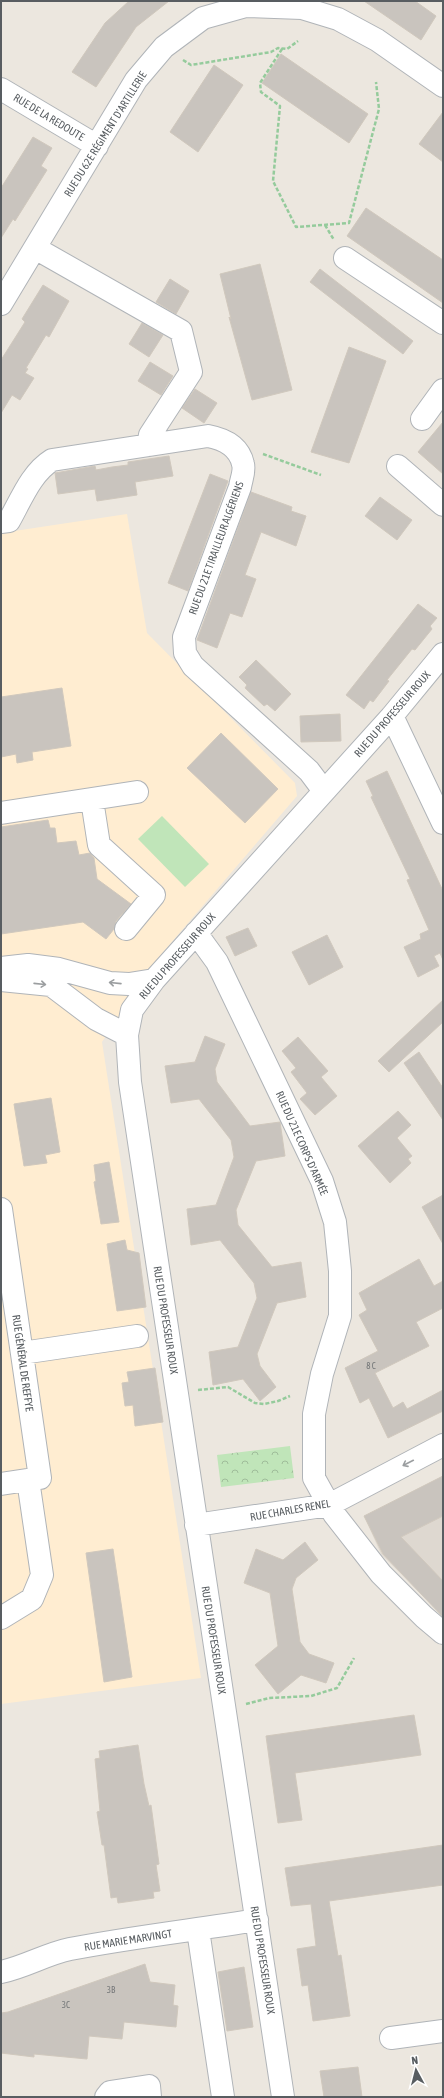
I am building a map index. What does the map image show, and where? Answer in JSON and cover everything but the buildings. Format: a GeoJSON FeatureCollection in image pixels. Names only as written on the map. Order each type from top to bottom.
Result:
{"type":"FeatureCollection","features":[{"type":"Feature","properties":{"kind":"street","name":"RUE DU 62E RÉGIMENT D'ARTILLERIE"},"geometry":{"type":"LineString","coordinates":[[1,304],[136,80],[164,46],[203,18],[246,6],[302,8],[338,19],[377,40],[443,86]]}},
{"type":"Feature","properties":{"kind":"street","name":"RUE DE LA REDOUTE"},"geometry":{"type":"LineString","coordinates":[[1,89],[97,146]]}},
{"type":"Feature","properties":{"kind":"street"},"geometry":{"type":"LineString","coordinates":[[35,248],[181,331],[191,372],[150,435],[148,446]]}},
{"type":"Feature","properties":{"kind":"street"},"geometry":{"type":"LineString","coordinates":[[345,258],[443,323]]}},
{"type":"Feature","properties":{"kind":"street"},"geometry":{"type":"LineString","coordinates":[[422,419],[443,390]]}},
{"type":"Feature","properties":{"kind":"street"},"geometry":{"type":"LineString","coordinates":[[1,522],[9,521],[35,474],[44,465],[52,460],[208,436],[221,438],[237,449]]}},
{"type":"Feature","properties":{"kind":"street","name":"RUE DU 21E TIRAILLEUR ALGÉRIENS"},"geometry":{"type":"LineString","coordinates":[[237,449],[244,465],[240,487],[184,637],[185,653],[193,666],[308,771],[324,791]]}},
{"type":"Feature","properties":{"kind":"street"},"geometry":{"type":"LineString","coordinates":[[398,466],[443,505]]}},
{"type":"Feature","properties":{"kind":"street","name":"RUE DU PROFESSEUR ROUX"},"geometry":{"type":"LineString","coordinates":[[283,2097],[130,1082],[127,1035],[132,1010],[154,980],[392,716],[443,654]]}},
{"type":"Feature","properties":{"kind":"street"},"geometry":{"type":"LineString","coordinates":[[392,716],[443,823]]}},
{"type":"Feature","properties":{"kind":"street"},"geometry":{"type":"LineString","coordinates":[[1,813],[137,792]]}},
{"type":"Feature","properties":{"kind":"street"},"geometry":{"type":"LineString","coordinates":[[92,800],[99,845],[154,895],[126,929]]}},
{"type":"Feature","properties":{"kind":"street","name":"RUE DU 21E CORPS D'ARMÉE"},"geometry":{"type":"LineString","coordinates":[[196,933],[217,962],[322,1181],[336,1222],[340,1271],[340,1316],[322,1374],[314,1414],[314,1478],[330,1506],[381,1574],[424,1617],[443,1632]]}},
{"type":"Feature","properties":{"kind":"street"},"geometry":{"type":"LineString","coordinates":[[1,968],[28,965],[59,969],[110,983],[129,984],[154,980]]}},
{"type":"Feature","properties":{"kind":"street"},"geometry":{"type":"LineString","coordinates":[[1,980],[51,985],[96,1019],[127,1035]]}},
{"type":"Feature","properties":{"kind":"street","name":"RUE GÉNÉRAL DE REFFYE"},"geometry":{"type":"LineString","coordinates":[[1,1209],[40,1478],[28,1480]]}},
{"type":"Feature","properties":{"kind":"street"},"geometry":{"type":"LineString","coordinates":[[22,1353],[137,1336]]}},
{"type":"Feature","properties":{"kind":"street","name":"RUE CHARLES RENEL"},"geometry":{"type":"LineString","coordinates":[[196,1525],[330,1506],[443,1445]]}},
{"type":"Feature","properties":{"kind":"street"},"geometry":{"type":"LineString","coordinates":[[1,1484],[28,1480],[42,1575],[32,1599],[1,1618]]}},
{"type":"Feature","properties":{"kind":"street","name":"RUE MARIE MARVINGT"},"geometry":{"type":"LineString","coordinates":[[1,1972],[69,1949],[257,1920]]}},
{"type":"Feature","properties":{"kind":"street"},"geometry":{"type":"LineString","coordinates":[[198,1930],[223,2097]]}},
{"type":"Feature","properties":{"kind":"street"},"geometry":{"type":"LineString","coordinates":[[391,2038],[443,2031]]}},
{"type":"Feature","properties":{"kind":"street"},"geometry":{"type":"LineString","coordinates":[[106,2097],[110,2092],[149,2086],[150,2097]]}},
{"type":"Feature","properties":{"kind":"path"},"geometry":{"type":"LineString","coordinates":[[164,46],[191,66],[271,52],[278,48],[287,49],[298,41]]}},
{"type":"Feature","properties":{"kind":"path"},"geometry":{"type":"LineString","coordinates":[[282,49],[260,83],[261,92],[280,106],[273,181],[296,227],[349,223],[379,109],[376,82]]}},
{"type":"Feature","properties":{"kind":"path"},"geometry":{"type":"LineString","coordinates":[[237,449],[270,455],[321,475]]}},
{"type":"Feature","properties":{"kind":"path"},"geometry":{"type":"LineString","coordinates":[[177,1393],[228,1387],[255,1404],[278,1401],[290,1396]]}},
{"type":"Feature","properties":{"kind":"path"},"geometry":{"type":"LineString","coordinates":[[224,1703],[246,1705],[269,1698],[311,1696],[337,1688],[354,1658]]}},
{"type":"Feature","properties":{"kind":"shaded area"},"geometry":{"type":"Polygon","coordinates":[[[127,514],[147,633],[295,783],[297,796],[158,958],[102,1042],[201,1678],[1,1704],[1,533],[127,514]]]}},
{"type":"Feature","properties":{"kind":"shaded area"},"geometry":{"type":"Polygon","coordinates":[[[443,1476],[443,1616],[381,1554],[364,1516],[443,1476]]]}},
{"type":"Feature","properties":{"kind":"green space"},"geometry":{"type":"Polygon","coordinates":[[[162,816],[209,864],[185,887],[138,839],[162,816]]]}},
{"type":"Feature","properties":{"kind":"green space"},"geometry":{"type":"Polygon","coordinates":[[[290,1446],[294,1478],[221,1487],[217,1455],[290,1446]]]}}]}
